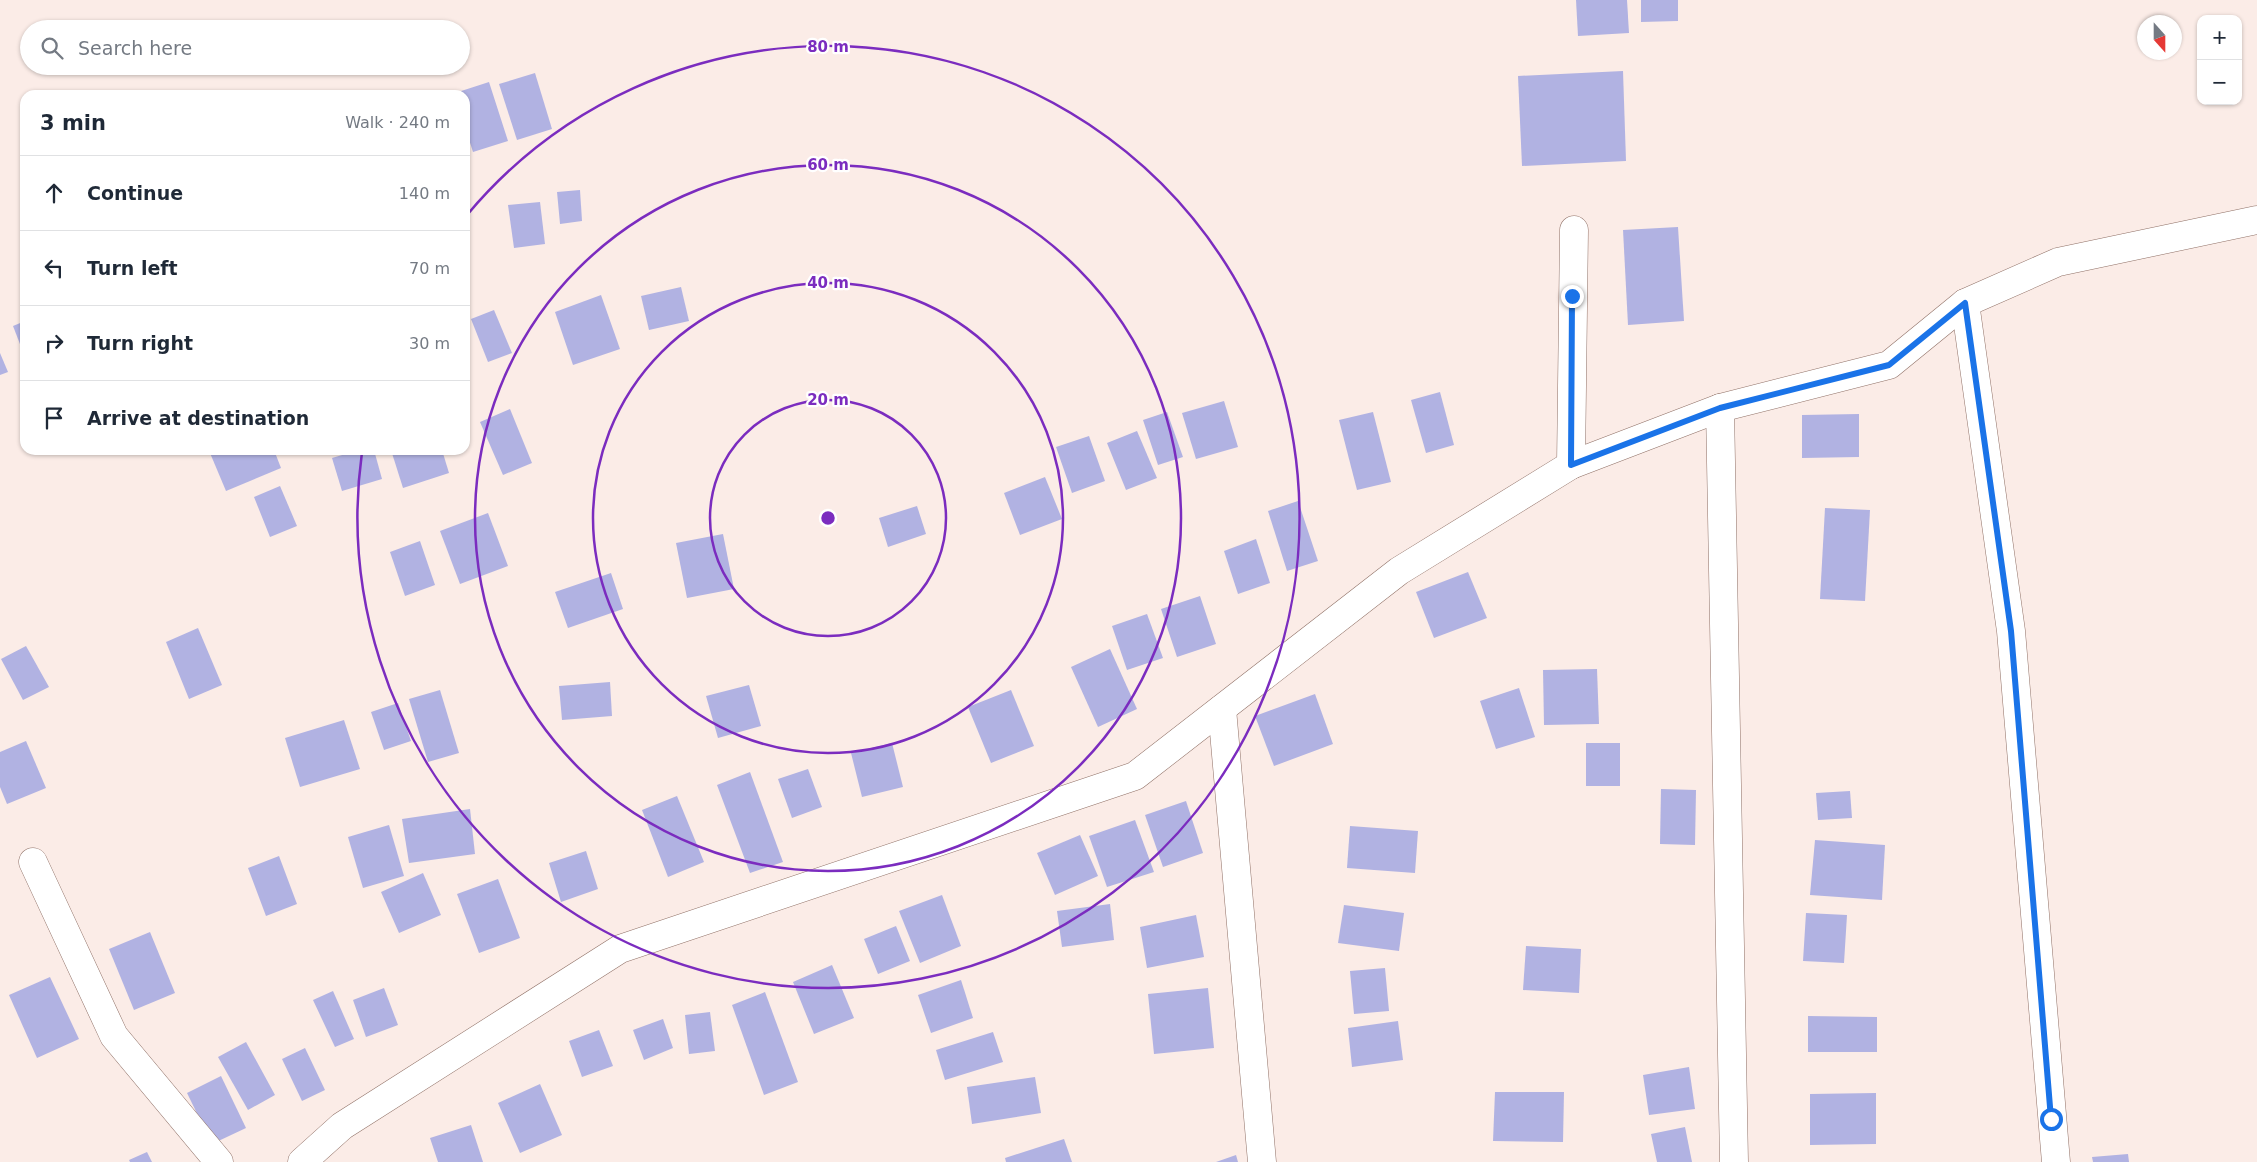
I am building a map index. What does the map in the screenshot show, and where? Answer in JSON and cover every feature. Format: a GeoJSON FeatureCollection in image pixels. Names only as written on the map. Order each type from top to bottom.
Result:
{"type":"FeatureCollection","features":[{"type":"Feature","properties":{"kind":"street"},"geometry":{"type":"LineString","coordinates":[[302,1162],[342,1126],[620,949],[1135,776],[1399,571],[1571,465],[1720,408],[1889,365],[1965,303],[2058,262],[2257,220]]}},
{"type":"Feature","properties":{"kind":"street"},"geometry":{"type":"LineString","coordinates":[[1571,465],[1574,230]]}},
{"type":"Feature","properties":{"kind":"street"},"geometry":{"type":"LineString","coordinates":[[1965,303],[2011,631],[2056,1162]]}},
{"type":"Feature","properties":{"kind":"street"},"geometry":{"type":"LineString","coordinates":[[1720,408],[1734,1162]]}},
{"type":"Feature","properties":{"kind":"street"},"geometry":{"type":"LineString","coordinates":[[1222,709],[1262,1162]]}},
{"type":"Feature","properties":{"kind":"street"},"geometry":{"type":"LineString","coordinates":[[33,862],[114,1036],[219,1162]]}},
{"type":"Feature","properties":{"kind":"building"},"geometry":{"type":"Polygon","coordinates":[[[1576,0],[1627,0],[1629,33],[1578,36],[1576,0]]]}},
{"type":"Feature","properties":{"kind":"building"},"geometry":{"type":"Polygon","coordinates":[[[1641,0],[1678,0],[1678,21],[1641,22],[1641,0]]]}},
{"type":"Feature","properties":{"kind":"building"},"geometry":{"type":"Polygon","coordinates":[[[1623,71],[1626,161],[1522,166],[1518,76],[1623,71]]]}},
{"type":"Feature","properties":{"kind":"building"},"geometry":{"type":"Polygon","coordinates":[[[535,73],[552,129],[517,140],[499,84],[535,73]]]}},
{"type":"Feature","properties":{"kind":"building"},"geometry":{"type":"Polygon","coordinates":[[[489,82],[508,141],[473,152],[470,143],[470,90],[464,90],[489,82]]]}},
{"type":"Feature","properties":{"kind":"building"},"geometry":{"type":"Polygon","coordinates":[[[580,190],[582,221],[560,224],[557,192],[580,190]]]}},
{"type":"Feature","properties":{"kind":"building"},"geometry":{"type":"Polygon","coordinates":[[[540,202],[545,244],[514,248],[508,205],[540,202]]]}},
{"type":"Feature","properties":{"kind":"building"},"geometry":{"type":"Polygon","coordinates":[[[1678,227],[1684,321],[1628,325],[1623,230],[1678,227]]]}},
{"type":"Feature","properties":{"kind":"building"},"geometry":{"type":"Polygon","coordinates":[[[681,287],[689,321],[649,330],[641,296],[681,287]]]}},
{"type":"Feature","properties":{"kind":"building"},"geometry":{"type":"Polygon","coordinates":[[[601,295],[620,349],[573,365],[555,312],[601,295]]]}},
{"type":"Feature","properties":{"kind":"building"},"geometry":{"type":"Polygon","coordinates":[[[494,310],[512,353],[488,362],[471,319],[494,310]]]}},
{"type":"Feature","properties":{"kind":"building"},"geometry":{"type":"Polygon","coordinates":[[[20,323],[20,344],[13,326],[20,323]]]}},
{"type":"Feature","properties":{"kind":"building"},"geometry":{"type":"Polygon","coordinates":[[[0,353],[8,372],[0,375],[0,353]]]}},
{"type":"Feature","properties":{"kind":"building"},"geometry":{"type":"Polygon","coordinates":[[[1440,392],[1454,445],[1426,453],[1411,400],[1440,392]]]}},
{"type":"Feature","properties":{"kind":"building"},"geometry":{"type":"Polygon","coordinates":[[[1224,401],[1238,447],[1196,459],[1182,413],[1224,401]]]}},
{"type":"Feature","properties":{"kind":"building"},"geometry":{"type":"Polygon","coordinates":[[[510,409],[532,463],[503,475],[480,422],[510,409]]]}},
{"type":"Feature","properties":{"kind":"building"},"geometry":{"type":"Polygon","coordinates":[[[1167,412],[1183,457],[1158,465],[1143,420],[1167,412]]]}},
{"type":"Feature","properties":{"kind":"building"},"geometry":{"type":"Polygon","coordinates":[[[1373,412],[1391,482],[1357,490],[1339,420],[1373,412]]]}},
{"type":"Feature","properties":{"kind":"building"},"geometry":{"type":"Polygon","coordinates":[[[1859,414],[1859,457],[1802,458],[1802,415],[1859,414]]]}},
{"type":"Feature","properties":{"kind":"building"},"geometry":{"type":"Polygon","coordinates":[[[1137,431],[1157,478],[1126,490],[1107,443],[1137,431]]]}},
{"type":"Feature","properties":{"kind":"building"},"geometry":{"type":"Polygon","coordinates":[[[1089,436],[1105,481],[1072,493],[1056,447],[1089,436]]]}},
{"type":"Feature","properties":{"kind":"building"},"geometry":{"type":"Polygon","coordinates":[[[211,455],[276,455],[281,468],[226,491],[211,455]]]}},
{"type":"Feature","properties":{"kind":"building"},"geometry":{"type":"Polygon","coordinates":[[[342,455],[375,455],[382,479],[342,491],[332,458],[342,455]]]}},
{"type":"Feature","properties":{"kind":"building"},"geometry":{"type":"Polygon","coordinates":[[[393,455],[444,455],[449,473],[403,488],[393,455]]]}},
{"type":"Feature","properties":{"kind":"building"},"geometry":{"type":"Polygon","coordinates":[[[1045,477],[1062,519],[1020,535],[1004,493],[1045,477]]]}},
{"type":"Feature","properties":{"kind":"building"},"geometry":{"type":"Polygon","coordinates":[[[280,486],[297,526],[270,537],[254,497],[280,486]]]}},
{"type":"Feature","properties":{"kind":"building"},"geometry":{"type":"Polygon","coordinates":[[[1298,501],[1318,561],[1287,571],[1268,511],[1298,501]]]}},
{"type":"Feature","properties":{"kind":"building"},"geometry":{"type":"Polygon","coordinates":[[[917,506],[926,534],[888,547],[879,518],[917,506]]]}},
{"type":"Feature","properties":{"kind":"building"},"geometry":{"type":"Polygon","coordinates":[[[1825,508],[1870,510],[1865,601],[1820,599],[1825,508]]]}},
{"type":"Feature","properties":{"kind":"building"},"geometry":{"type":"Polygon","coordinates":[[[488,513],[508,566],[460,584],[440,531],[488,513]]]}},
{"type":"Feature","properties":{"kind":"building"},"geometry":{"type":"Polygon","coordinates":[[[723,534],[734,589],[687,598],[676,543],[723,534]]]}},
{"type":"Feature","properties":{"kind":"building"},"geometry":{"type":"Polygon","coordinates":[[[1256,539],[1270,583],[1238,594],[1224,551],[1256,539]]]}},
{"type":"Feature","properties":{"kind":"building"},"geometry":{"type":"Polygon","coordinates":[[[420,541],[435,585],[405,596],[390,552],[420,541]]]}},
{"type":"Feature","properties":{"kind":"building"},"geometry":{"type":"Polygon","coordinates":[[[1468,572],[1487,618],[1434,638],[1416,592],[1468,572]]]}},
{"type":"Feature","properties":{"kind":"building"},"geometry":{"type":"Polygon","coordinates":[[[611,573],[623,609],[568,628],[555,592],[611,573]]]}},
{"type":"Feature","properties":{"kind":"building"},"geometry":{"type":"Polygon","coordinates":[[[1200,596],[1216,644],[1177,657],[1161,609],[1200,596]]]}},
{"type":"Feature","properties":{"kind":"building"},"geometry":{"type":"Polygon","coordinates":[[[1147,614],[1163,658],[1127,670],[1112,626],[1147,614]]]}},
{"type":"Feature","properties":{"kind":"building"},"geometry":{"type":"Polygon","coordinates":[[[198,628],[222,685],[189,699],[166,642],[198,628]]]}},
{"type":"Feature","properties":{"kind":"building"},"geometry":{"type":"Polygon","coordinates":[[[26,646],[49,687],[23,700],[1,659],[26,646]]]}},
{"type":"Feature","properties":{"kind":"building"},"geometry":{"type":"Polygon","coordinates":[[[1110,649],[1137,709],[1098,727],[1071,667],[1110,649]]]}},
{"type":"Feature","properties":{"kind":"building"},"geometry":{"type":"Polygon","coordinates":[[[1597,669],[1599,724],[1544,725],[1543,670],[1597,669]]]}},
{"type":"Feature","properties":{"kind":"building"},"geometry":{"type":"Polygon","coordinates":[[[610,682],[612,716],[562,720],[559,686],[610,682]]]}},
{"type":"Feature","properties":{"kind":"building"},"geometry":{"type":"Polygon","coordinates":[[[749,685],[761,726],[718,738],[706,696],[749,685]]]}},
{"type":"Feature","properties":{"kind":"building"},"geometry":{"type":"Polygon","coordinates":[[[1519,688],[1535,737],[1496,749],[1480,701],[1519,688]]]}},
{"type":"Feature","properties":{"kind":"building"},"geometry":{"type":"Polygon","coordinates":[[[440,690],[459,753],[428,762],[409,699],[440,690]]]}},
{"type":"Feature","properties":{"kind":"building"},"geometry":{"type":"Polygon","coordinates":[[[1011,690],[1034,746],[991,763],[968,707],[1011,690]]]}},
{"type":"Feature","properties":{"kind":"building"},"geometry":{"type":"Polygon","coordinates":[[[1315,694],[1333,744],[1274,766],[1255,716],[1315,694]]]}},
{"type":"Feature","properties":{"kind":"building"},"geometry":{"type":"Polygon","coordinates":[[[398,703],[411,741],[384,750],[371,712],[398,703]]]}},
{"type":"Feature","properties":{"kind":"building"},"geometry":{"type":"Polygon","coordinates":[[[344,720],[360,769],[300,787],[285,738],[344,720]]]}},
{"type":"Feature","properties":{"kind":"building"},"geometry":{"type":"Polygon","coordinates":[[[26,741],[46,788],[7,804],[0,787],[0,752],[26,741]]]}},
{"type":"Feature","properties":{"kind":"building"},"geometry":{"type":"Polygon","coordinates":[[[892,743],[903,787],[862,797],[851,753],[892,743]]]}},
{"type":"Feature","properties":{"kind":"building"},"geometry":{"type":"Polygon","coordinates":[[[1586,743],[1620,743],[1620,786],[1586,786],[1586,743]]]}},
{"type":"Feature","properties":{"kind":"building"},"geometry":{"type":"Polygon","coordinates":[[[808,769],[822,807],[792,818],[778,779],[808,769]]]}},
{"type":"Feature","properties":{"kind":"building"},"geometry":{"type":"Polygon","coordinates":[[[750,772],[783,862],[750,873],[717,785],[750,772]]]}},
{"type":"Feature","properties":{"kind":"building"},"geometry":{"type":"Polygon","coordinates":[[[1661,789],[1696,790],[1695,845],[1660,844],[1661,789]]]}},
{"type":"Feature","properties":{"kind":"building"},"geometry":{"type":"Polygon","coordinates":[[[1850,791],[1852,818],[1818,820],[1816,793],[1850,791]]]}},
{"type":"Feature","properties":{"kind":"building"},"geometry":{"type":"Polygon","coordinates":[[[677,796],[704,862],[668,877],[642,810],[677,796]]]}},
{"type":"Feature","properties":{"kind":"building"},"geometry":{"type":"Polygon","coordinates":[[[1186,801],[1203,853],[1163,867],[1145,815],[1186,801]]]}},
{"type":"Feature","properties":{"kind":"building"},"geometry":{"type":"Polygon","coordinates":[[[470,809],[475,854],[409,863],[402,819],[470,809]]]}},
{"type":"Feature","properties":{"kind":"building"},"geometry":{"type":"Polygon","coordinates":[[[1135,820],[1154,872],[1107,887],[1089,836],[1135,820]]]}},
{"type":"Feature","properties":{"kind":"building"},"geometry":{"type":"Polygon","coordinates":[[[389,825],[404,876],[363,888],[348,837],[389,825]]]}},
{"type":"Feature","properties":{"kind":"building"},"geometry":{"type":"Polygon","coordinates":[[[1350,826],[1418,831],[1415,873],[1347,868],[1350,826]]]}},
{"type":"Feature","properties":{"kind":"building"},"geometry":{"type":"Polygon","coordinates":[[[1080,835],[1098,876],[1055,895],[1037,853],[1080,835]]]}},
{"type":"Feature","properties":{"kind":"building"},"geometry":{"type":"Polygon","coordinates":[[[1815,840],[1885,845],[1882,900],[1810,895],[1815,840]]]}},
{"type":"Feature","properties":{"kind":"building"},"geometry":{"type":"Polygon","coordinates":[[[586,851],[598,889],[561,902],[549,863],[586,851]]]}},
{"type":"Feature","properties":{"kind":"building"},"geometry":{"type":"Polygon","coordinates":[[[279,856],[297,904],[266,916],[248,868],[279,856]]]}},
{"type":"Feature","properties":{"kind":"building"},"geometry":{"type":"Polygon","coordinates":[[[423,873],[441,915],[399,933],[381,892],[423,873]]]}},
{"type":"Feature","properties":{"kind":"building"},"geometry":{"type":"Polygon","coordinates":[[[498,879],[520,938],[479,953],[457,894],[498,879]]]}},
{"type":"Feature","properties":{"kind":"building"},"geometry":{"type":"Polygon","coordinates":[[[942,895],[961,946],[920,963],[899,911],[942,895]]]}},
{"type":"Feature","properties":{"kind":"building"},"geometry":{"type":"Polygon","coordinates":[[[1110,904],[1114,940],[1062,947],[1057,911],[1110,904]]]}},
{"type":"Feature","properties":{"kind":"building"},"geometry":{"type":"Polygon","coordinates":[[[1344,905],[1404,913],[1399,951],[1338,943],[1344,905]]]}},
{"type":"Feature","properties":{"kind":"building"},"geometry":{"type":"Polygon","coordinates":[[[1806,913],[1847,915],[1844,963],[1803,961],[1806,913]]]}},
{"type":"Feature","properties":{"kind":"building"},"geometry":{"type":"Polygon","coordinates":[[[1196,915],[1204,957],[1147,968],[1140,927],[1196,915]]]}},
{"type":"Feature","properties":{"kind":"building"},"geometry":{"type":"Polygon","coordinates":[[[896,926],[910,961],[878,974],[864,939],[896,926]]]}},
{"type":"Feature","properties":{"kind":"building"},"geometry":{"type":"Polygon","coordinates":[[[150,932],[175,993],[134,1010],[109,949],[150,932]]]}},
{"type":"Feature","properties":{"kind":"building"},"geometry":{"type":"Polygon","coordinates":[[[1526,946],[1581,949],[1579,993],[1523,990],[1526,946]]]}},
{"type":"Feature","properties":{"kind":"building"},"geometry":{"type":"Polygon","coordinates":[[[832,965],[854,1018],[814,1034],[793,982],[832,965]]]}},
{"type":"Feature","properties":{"kind":"building"},"geometry":{"type":"Polygon","coordinates":[[[1385,968],[1389,1011],[1354,1014],[1350,971],[1385,968]]]}},
{"type":"Feature","properties":{"kind":"building"},"geometry":{"type":"Polygon","coordinates":[[[50,977],[79,1039],[37,1058],[9,995],[50,977]]]}},
{"type":"Feature","properties":{"kind":"building"},"geometry":{"type":"Polygon","coordinates":[[[961,980],[973,1018],[931,1033],[918,995],[961,980]]]}},
{"type":"Feature","properties":{"kind":"building"},"geometry":{"type":"Polygon","coordinates":[[[384,988],[398,1025],[366,1037],[353,1000],[384,988]]]}},
{"type":"Feature","properties":{"kind":"building"},"geometry":{"type":"Polygon","coordinates":[[[1208,988],[1214,1048],[1154,1054],[1148,994],[1208,988]]]}},
{"type":"Feature","properties":{"kind":"building"},"geometry":{"type":"Polygon","coordinates":[[[333,991],[354,1039],[335,1047],[313,1000],[333,991]]]}},
{"type":"Feature","properties":{"kind":"building"},"geometry":{"type":"Polygon","coordinates":[[[765,992],[798,1082],[764,1095],[732,1005],[765,992]]]}},
{"type":"Feature","properties":{"kind":"building"},"geometry":{"type":"Polygon","coordinates":[[[710,1012],[715,1051],[689,1054],[685,1015],[710,1012]]]}},
{"type":"Feature","properties":{"kind":"building"},"geometry":{"type":"Polygon","coordinates":[[[1808,1016],[1877,1017],[1877,1052],[1808,1052],[1808,1016]]]}},
{"type":"Feature","properties":{"kind":"building"},"geometry":{"type":"Polygon","coordinates":[[[663,1019],[673,1048],[644,1060],[633,1030],[663,1019]]]}},
{"type":"Feature","properties":{"kind":"building"},"geometry":{"type":"Polygon","coordinates":[[[1398,1021],[1403,1060],[1352,1067],[1348,1028],[1398,1021]]]}},
{"type":"Feature","properties":{"kind":"building"},"geometry":{"type":"Polygon","coordinates":[[[599,1030],[613,1066],[582,1077],[569,1041],[599,1030]]]}},
{"type":"Feature","properties":{"kind":"building"},"geometry":{"type":"Polygon","coordinates":[[[993,1032],[1003,1062],[945,1080],[936,1050],[993,1032]]]}},
{"type":"Feature","properties":{"kind":"building"},"geometry":{"type":"Polygon","coordinates":[[[246,1042],[275,1095],[248,1110],[218,1057],[246,1042]]]}},
{"type":"Feature","properties":{"kind":"building"},"geometry":{"type":"Polygon","coordinates":[[[305,1048],[325,1090],[302,1101],[282,1059],[305,1048]]]}},
{"type":"Feature","properties":{"kind":"building"},"geometry":{"type":"Polygon","coordinates":[[[1689,1067],[1695,1109],[1649,1115],[1643,1075],[1689,1067]]]}},
{"type":"Feature","properties":{"kind":"building"},"geometry":{"type":"Polygon","coordinates":[[[221,1076],[246,1128],[212,1144],[187,1093],[221,1076]]]}},
{"type":"Feature","properties":{"kind":"building"},"geometry":{"type":"Polygon","coordinates":[[[1035,1077],[1041,1113],[972,1124],[967,1087],[1035,1077]]]}},
{"type":"Feature","properties":{"kind":"building"},"geometry":{"type":"Polygon","coordinates":[[[540,1084],[562,1135],[520,1153],[498,1103],[540,1084]]]}},
{"type":"Feature","properties":{"kind":"building"},"geometry":{"type":"Polygon","coordinates":[[[1495,1092],[1564,1092],[1563,1142],[1493,1141],[1495,1092]]]}},
{"type":"Feature","properties":{"kind":"building"},"geometry":{"type":"Polygon","coordinates":[[[1876,1093],[1876,1144],[1810,1145],[1810,1094],[1876,1093]]]}},
{"type":"Feature","properties":{"kind":"building"},"geometry":{"type":"Polygon","coordinates":[[[471,1125],[483,1162],[438,1162],[430,1138],[471,1125]]]}},
{"type":"Feature","properties":{"kind":"building"},"geometry":{"type":"Polygon","coordinates":[[[1685,1127],[1692,1162],[1657,1162],[1651,1134],[1685,1127]]]}},
{"type":"Feature","properties":{"kind":"building"},"geometry":{"type":"Polygon","coordinates":[[[1064,1139],[1072,1162],[1006,1162],[1005,1158],[1064,1139]]]}},
{"type":"Feature","properties":{"kind":"building"},"geometry":{"type":"Polygon","coordinates":[[[147,1152],[152,1162],[130,1162],[129,1160],[147,1152]]]}},
{"type":"Feature","properties":{"kind":"building"},"geometry":{"type":"Polygon","coordinates":[[[2128,1154],[2129,1162],[2093,1162],[2092,1157],[2128,1154]]]}},
{"type":"Feature","properties":{"kind":"building"},"geometry":{"type":"Polygon","coordinates":[[[1236,1155],[1238,1162],[1216,1162],[1236,1155]]]}},
{"type":"Feature","properties":{"kind":"route"},"geometry":{"type":"LineString","coordinates":[[1572,296],[1571,465],[1720,408],[1889,365],[1965,303],[2011,631],[2051,1119]]}}]}
